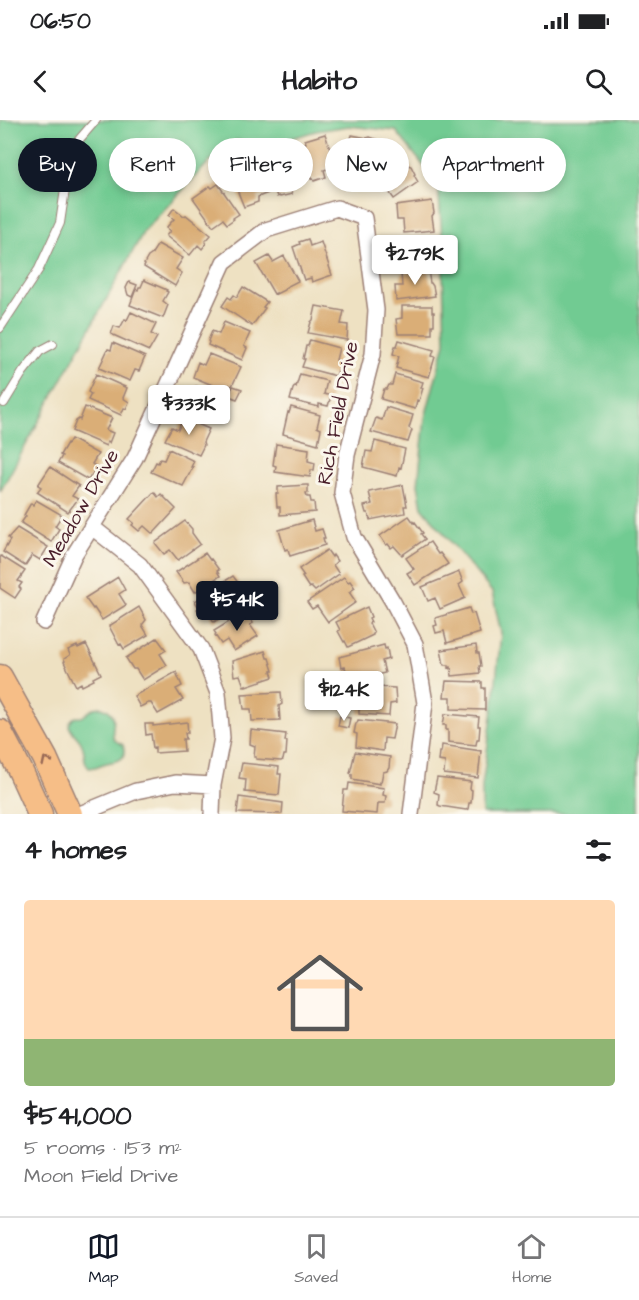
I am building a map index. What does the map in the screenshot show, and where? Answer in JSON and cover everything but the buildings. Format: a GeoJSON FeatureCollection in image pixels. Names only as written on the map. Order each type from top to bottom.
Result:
{"type":"FeatureCollection","features":[{"type":"Feature","properties":{"kind":"main road"},"geometry":{"type":"LineString","coordinates":[[0,677],[45,758],[70,814]]}},
{"type":"Feature","properties":{"kind":"main road"},"geometry":{"type":"LineString","coordinates":[[0,732],[40,814]]}},
{"type":"Feature","properties":{"kind":"street","name":"Meadow Drive"},"geometry":{"type":"LineString","coordinates":[[44,622],[74,555],[135,458],[224,262],[266,230],[337,208],[364,218]]}},
{"type":"Feature","properties":{"kind":"street","name":"Rich Field Drive"},"geometry":{"type":"LineString","coordinates":[[364,218],[376,310],[372,354],[347,455],[342,493],[354,537],[415,644],[425,703],[411,814]]}},
{"type":"Feature","properties":{"kind":"street"},"geometry":{"type":"LineString","coordinates":[[92,527],[140,565],[201,649],[218,693],[222,738],[213,784],[212,814]]}},
{"type":"Feature","properties":{"kind":"street"},"geometry":{"type":"LineString","coordinates":[[80,814],[136,791],[175,783],[213,784]]}},
{"type":"Feature","properties":{"kind":"lane"},"geometry":{"type":"LineString","coordinates":[[0,328],[39,269],[60,223],[71,148],[96,120]]}},
{"type":"Feature","properties":{"kind":"lane"},"geometry":{"type":"LineString","coordinates":[[1,403],[40,351],[53,344]]}},
{"type":"Feature","properties":{"kind":"green space"},"geometry":{"type":"Polygon","coordinates":[[[0,120],[639,120],[639,814],[482,814],[482,786],[501,633],[492,592],[422,507],[418,484],[425,418],[445,343],[439,192],[566,192],[566,138],[421,138],[421,163],[409,147],[409,138],[402,138],[396,131],[349,126],[316,131],[292,138],[208,138],[208,163],[196,176],[196,138],[109,138],[109,192],[181,192],[144,231],[0,492],[0,120]]]}},
{"type":"Feature","properties":{"kind":"green space"},"geometry":{"type":"Polygon","coordinates":[[[102,707],[112,714],[113,735],[115,740],[123,745],[124,754],[121,759],[89,768],[81,742],[71,731],[69,725],[74,718],[82,717],[94,708],[102,707]]]}}]}
